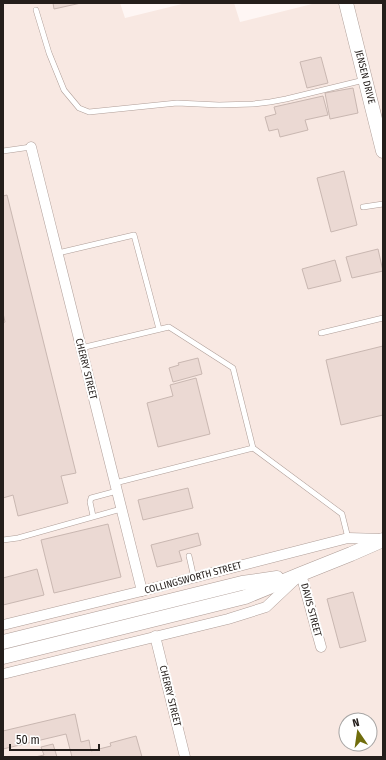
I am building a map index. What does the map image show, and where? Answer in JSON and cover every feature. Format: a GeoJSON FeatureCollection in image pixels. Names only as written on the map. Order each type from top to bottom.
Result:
{"type":"FeatureCollection","features":[{"type":"Feature","properties":{"kind":"main road","name":"JENSEN DRIVE"},"geometry":{"type":"LineString","coordinates":[[346,3],[383,151]]}},
{"type":"Feature","properties":{"kind":"main road","name":"COLLINGSWORTH STREET"},"geometry":{"type":"LineString","coordinates":[[3,657],[245,597],[383,540]]}},
{"type":"Feature","properties":{"kind":"main road","name":"COLLINGSWORTH STREET"},"geometry":{"type":"LineString","coordinates":[[3,642],[242,584],[301,574]]}},
{"type":"Feature","properties":{"kind":"street","name":"CHERRY STREET"},"geometry":{"type":"LineString","coordinates":[[31,147],[142,591]]}},
{"type":"Feature","properties":{"kind":"street","name":"COLLINGSWORTH STREET"},"geometry":{"type":"LineString","coordinates":[[3,625],[348,538],[383,540]]}},
{"type":"Feature","properties":{"kind":"street","name":"COLLINGSWORTH STREET"},"geometry":{"type":"LineString","coordinates":[[3,674],[228,619],[266,607],[301,574]]}},
{"type":"Feature","properties":{"kind":"street","name":"DAVIS STREET"},"geometry":{"type":"LineString","coordinates":[[301,574],[321,647]]}},
{"type":"Feature","properties":{"kind":"street","name":"CHERRY STREET"},"geometry":{"type":"LineString","coordinates":[[155,636],[185,757]]}},
{"type":"Feature","properties":{"kind":"lane"},"geometry":{"type":"LineString","coordinates":[[36,10],[49,53],[64,90],[79,108],[88,112],[177,103],[219,105],[270,102],[365,79]]}},
{"type":"Feature","properties":{"kind":"lane"},"geometry":{"type":"LineString","coordinates":[[3,151],[31,147]]}},
{"type":"Feature","properties":{"kind":"lane"},"geometry":{"type":"LineString","coordinates":[[363,207],[383,204]]}},
{"type":"Feature","properties":{"kind":"lane"},"geometry":{"type":"LineString","coordinates":[[58,253],[134,235],[159,329]]}},
{"type":"Feature","properties":{"kind":"lane"},"geometry":{"type":"LineString","coordinates":[[321,333],[383,318]]}},
{"type":"Feature","properties":{"kind":"lane"},"geometry":{"type":"LineString","coordinates":[[81,348],[169,327],[233,368],[253,448],[342,514],[348,538]]}},
{"type":"Feature","properties":{"kind":"lane"},"geometry":{"type":"LineString","coordinates":[[93,516],[90,502],[91,498],[116,487],[253,448]]}},
{"type":"Feature","properties":{"kind":"lane"},"geometry":{"type":"LineString","coordinates":[[3,540],[18,538],[121,509]]}},
{"type":"Feature","properties":{"kind":"lane"},"geometry":{"type":"LineString","coordinates":[[189,556],[194,578]]}},
{"type":"Feature","properties":{"kind":"shaded area"},"geometry":{"type":"Polygon","coordinates":[[[3,3],[120,3],[125,18],[186,3],[234,3],[240,22],[316,3],[383,3],[383,757],[3,757],[3,3]]]}},
{"type":"Feature","properties":{"kind":"building"},"geometry":{"type":"Polygon","coordinates":[[[53,3],[81,3],[54,9],[53,3]]]}},
{"type":"Feature","properties":{"kind":"building"},"geometry":{"type":"Polygon","coordinates":[[[321,57],[328,83],[307,88],[300,62],[321,57]]]}},
{"type":"Feature","properties":{"kind":"building"},"geometry":{"type":"Polygon","coordinates":[[[353,88],[358,113],[330,119],[325,93],[353,88]]]}},
{"type":"Feature","properties":{"kind":"building"},"geometry":{"type":"Polygon","coordinates":[[[323,96],[328,115],[305,120],[308,130],[280,137],[278,129],[269,131],[265,117],[276,114],[274,107],[323,96]]]}},
{"type":"Feature","properties":{"kind":"building"},"geometry":{"type":"Polygon","coordinates":[[[344,171],[357,225],[331,232],[317,178],[344,171]]]}},
{"type":"Feature","properties":{"kind":"building"},"geometry":{"type":"Polygon","coordinates":[[[7,195],[76,473],[61,476],[68,503],[18,516],[13,495],[3,498],[3,323],[5,322],[3,313],[3,196],[7,195]]]}},
{"type":"Feature","properties":{"kind":"building"},"geometry":{"type":"Polygon","coordinates":[[[378,249],[383,271],[352,278],[346,257],[378,249]]]}},
{"type":"Feature","properties":{"kind":"building"},"geometry":{"type":"Polygon","coordinates":[[[335,260],[341,281],[308,289],[302,269],[335,260]]]}},
{"type":"Feature","properties":{"kind":"building"},"geometry":{"type":"Polygon","coordinates":[[[383,346],[383,415],[341,425],[326,360],[383,346]]]}},
{"type":"Feature","properties":{"kind":"building"},"geometry":{"type":"Polygon","coordinates":[[[198,358],[202,374],[173,382],[169,368],[179,365],[178,363],[198,358]]]}},
{"type":"Feature","properties":{"kind":"building"},"geometry":{"type":"Polygon","coordinates":[[[196,378],[210,434],[158,447],[147,403],[173,396],[170,385],[196,378]]]}},
{"type":"Feature","properties":{"kind":"building"},"geometry":{"type":"Polygon","coordinates":[[[188,488],[193,508],[143,520],[138,500],[188,488]]]}},
{"type":"Feature","properties":{"kind":"building"},"geometry":{"type":"Polygon","coordinates":[[[108,524],[121,577],[54,593],[41,540],[108,524]]]}},
{"type":"Feature","properties":{"kind":"building"},"geometry":{"type":"Polygon","coordinates":[[[198,533],[201,545],[179,551],[182,561],[157,567],[151,545],[198,533]]]}},
{"type":"Feature","properties":{"kind":"building"},"geometry":{"type":"Polygon","coordinates":[[[37,569],[44,595],[3,605],[3,578],[37,569]]]}},
{"type":"Feature","properties":{"kind":"building"},"geometry":{"type":"Polygon","coordinates":[[[353,592],[366,641],[340,648],[327,599],[353,592]]]}},
{"type":"Feature","properties":{"kind":"building"},"geometry":{"type":"Polygon","coordinates":[[[75,714],[81,742],[89,740],[91,751],[111,746],[110,743],[136,736],[142,757],[72,757],[66,734],[3,749],[3,731],[75,714]]]}},
{"type":"Feature","properties":{"kind":"building"},"geometry":{"type":"Polygon","coordinates":[[[53,744],[57,757],[35,757],[44,755],[41,747],[53,744]]]}}]}
